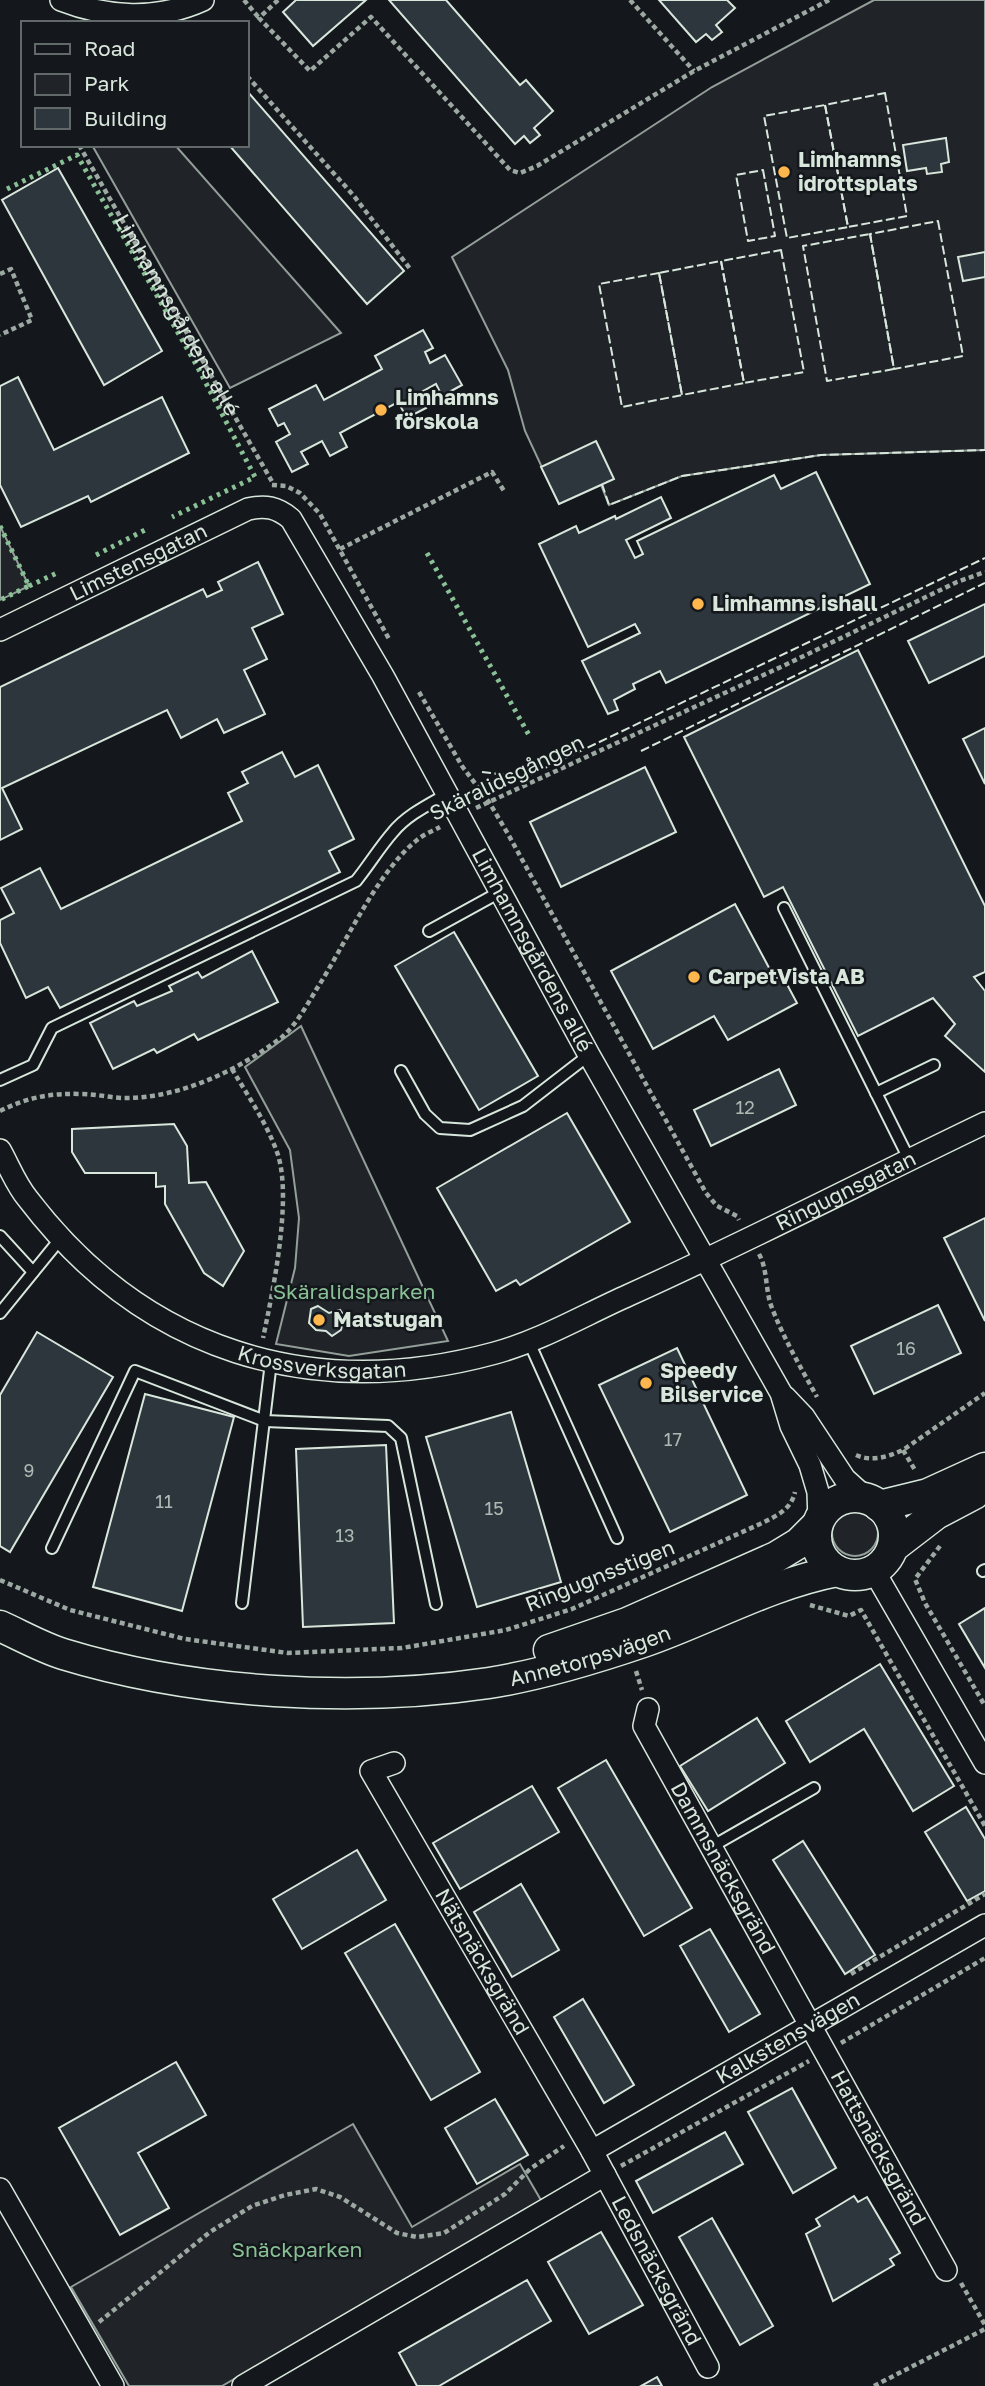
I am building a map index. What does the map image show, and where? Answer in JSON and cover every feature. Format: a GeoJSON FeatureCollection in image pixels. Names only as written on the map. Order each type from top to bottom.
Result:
{"type":"FeatureCollection","features":[{"type":"Feature","properties":{"kind":"main road","name":"Annetorpsvägen"},"geometry":{"type":"LineString","coordinates":[[332,1692],[432,1679],[529,1657],[627,1623],[776,1557],[799,1543],[818,1523],[824,1511],[836,1502],[850,1497],[873,1502],[928,1494],[985,1468]]}},
{"type":"Feature","properties":{"kind":"main road"},"geometry":{"type":"LineString","coordinates":[[874,1571],[886,1561],[893,1547],[936,1514],[985,1488]]}},
{"type":"Feature","properties":{"kind":"main road"},"geometry":{"type":"LineString","coordinates":[[873,1502],[889,1517],[893,1547]]}},
{"type":"Feature","properties":{"kind":"main road"},"geometry":{"type":"LineString","coordinates":[[818,1523],[817,1548],[824,1562],[836,1572]]}},
{"type":"Feature","properties":{"kind":"main road","name":"Annetorpsvägen"},"geometry":{"type":"LineString","coordinates":[[0,1626],[61,1654],[144,1674],[236,1689],[420,1691],[491,1682],[555,1669],[643,1642],[813,1576],[836,1572],[851,1576],[874,1571]]}},
{"type":"Feature","properties":{"kind":"main road"},"geometry":{"type":"LineString","coordinates":[[0,1637],[61,1654]]}},
{"type":"Feature","properties":{"kind":"street"},"geometry":{"type":"LineString","coordinates":[[61,0],[85,9],[125,16],[173,11],[203,0]]}},
{"type":"Feature","properties":{"kind":"street","name":"Limstensgatan"},"geometry":{"type":"LineString","coordinates":[[0,630],[248,509],[262,506],[280,510]]}},
{"type":"Feature","properties":{"kind":"street","name":"Limhamnsgårdens allé"},"geometry":{"type":"LineString","coordinates":[[280,510],[299,531],[383,676],[589,1055],[781,1393],[804,1417],[820,1461],[818,1523]]}},
{"type":"Feature","properties":{"kind":"street","name":"Ringugnsgatan"},"geometry":{"type":"LineString","coordinates":[[706,1260],[985,1123]]}},
{"type":"Feature","properties":{"kind":"street","name":"Krossverksgatan"},"geometry":{"type":"LineString","coordinates":[[0,1150],[26,1197],[88,1266],[125,1297],[158,1319],[205,1341],[265,1360],[331,1370],[402,1371],[445,1365],[528,1342],[706,1260]]}},
{"type":"Feature","properties":{"kind":"street","name":"Limhamnsgårdens allé"},"geometry":{"type":"LineString","coordinates":[[820,1461],[873,1502]]}},
{"type":"Feature","properties":{"kind":"street"},"geometry":{"type":"LineString","coordinates":[[874,1571],[985,1763]]}},
{"type":"Feature","properties":{"kind":"street","name":"Dammsnäcksgränd"},"geometry":{"type":"LineString","coordinates":[[648,1709],[644,1726],[810,2027]]}},
{"type":"Feature","properties":{"kind":"street","name":"Nätsnäcksgränd"},"geometry":{"type":"LineString","coordinates":[[394,1763],[371,1771],[605,2175]]}},
{"type":"Feature","properties":{"kind":"street","name":"Kalkstensvägen"},"geometry":{"type":"LineString","coordinates":[[587,2142],[810,2027],[985,1925]]}},
{"type":"Feature","properties":{"kind":"street","name":"Hattsnäcksgränd"},"geometry":{"type":"LineString","coordinates":[[810,2027],[946,2270]]}},
{"type":"Feature","properties":{"kind":"street"},"geometry":{"type":"LineString","coordinates":[[243,2386],[605,2175]]}},
{"type":"Feature","properties":{"kind":"street","name":"Ledsnäcksgränd"},"geometry":{"type":"LineString","coordinates":[[605,2175],[708,2367]]}},
{"type":"Feature","properties":{"kind":"street"},"geometry":{"type":"LineString","coordinates":[[0,2189],[113,2386]]}},
{"type":"Feature","properties":{"kind":"lane"},"geometry":{"type":"LineString","coordinates":[[0,1080],[33,1065],[52,1028],[356,881],[393,831],[411,816],[447,794]]}},
{"type":"Feature","properties":{"kind":"lane"},"geometry":{"type":"LineString","coordinates":[[429,931],[500,892]]}},
{"type":"Feature","properties":{"kind":"lane"},"geometry":{"type":"LineString","coordinates":[[784,908],[909,1159]]}},
{"type":"Feature","properties":{"kind":"lane"},"geometry":{"type":"LineString","coordinates":[[401,1072],[425,1115],[440,1128],[470,1129],[523,1106],[589,1055]]}},
{"type":"Feature","properties":{"kind":"lane"},"geometry":{"type":"LineString","coordinates":[[876,1093],[934,1065]]}},
{"type":"Feature","properties":{"kind":"lane"},"geometry":{"type":"LineString","coordinates":[[0,1236],[33,1272]]}},
{"type":"Feature","properties":{"kind":"lane"},"geometry":{"type":"LineString","coordinates":[[0,1313],[61,1238]]}},
{"type":"Feature","properties":{"kind":"lane"},"geometry":{"type":"LineString","coordinates":[[528,1342],[617,1538]]}},
{"type":"Feature","properties":{"kind":"lane"},"geometry":{"type":"LineString","coordinates":[[242,1603],[265,1421],[265,1360]]}},
{"type":"Feature","properties":{"kind":"lane"},"geometry":{"type":"LineString","coordinates":[[52,1548],[135,1371],[265,1421],[388,1426],[401,1438],[436,1604]]}},
{"type":"Feature","properties":{"kind":"lane"},"geometry":{"type":"LineString","coordinates":[[711,1847],[814,1788]]}},
{"type":"Feature","properties":{"kind":"path"},"geometry":{"type":"LineString","coordinates":[[244,0],[310,71],[371,17],[510,170],[520,173],[537,166],[694,71],[829,0]]}},
{"type":"Feature","properties":{"kind":"path"},"geometry":{"type":"LineString","coordinates":[[259,18],[278,0]]}},
{"type":"Feature","properties":{"kind":"path"},"geometry":{"type":"LineString","coordinates":[[630,0],[694,71]]}},
{"type":"Feature","properties":{"kind":"path"},"geometry":{"type":"LineString","coordinates":[[248,77],[354,197],[411,270]]}},
{"type":"Feature","properties":{"kind":"path","name":"Limhamnsgårdens allé"},"geometry":{"type":"LineString","coordinates":[[80,147],[273,484]]}},
{"type":"Feature","properties":{"kind":"path"},"geometry":{"type":"LineString","coordinates":[[0,274],[11,269],[32,320],[0,335]]}},
{"type":"Feature","properties":{"kind":"path"},"geometry":{"type":"LineString","coordinates":[[340,549],[492,472],[504,491]]}},
{"type":"Feature","properties":{"kind":"path","name":"Skäralidsgången"},"geometry":{"type":"LineString","coordinates":[[0,1111],[41,1095],[83,1094],[126,1098],[160,1094],[192,1086],[232,1069],[285,1035],[321,983],[387,871],[418,839],[459,816],[957,582],[985,572]]}},
{"type":"Feature","properties":{"kind":"path"},"geometry":{"type":"LineString","coordinates":[[489,803],[550,908],[706,1193],[717,1206],[737,1216],[764,1263],[764,1278],[770,1305],[820,1402]]}},
{"type":"Feature","properties":{"kind":"path"},"geometry":{"type":"LineString","coordinates":[[232,1069],[278,1155],[283,1183],[265,1360]]}},
{"type":"Feature","properties":{"kind":"path"},"geometry":{"type":"LineString","coordinates":[[820,1461],[846,1446],[856,1456],[868,1459],[891,1455],[903,1450],[985,1393]]}},
{"type":"Feature","properties":{"kind":"path","name":"Ringugnsstigen"},"geometry":{"type":"LineString","coordinates":[[0,1580],[70,1610],[185,1639],[288,1653],[402,1648],[506,1630],[572,1609],[629,1585],[785,1511],[793,1500],[796,1472],[820,1461]]}},
{"type":"Feature","properties":{"kind":"path"},"geometry":{"type":"LineString","coordinates":[[936,1514],[947,1538],[915,1579],[985,1706]]}},
{"type":"Feature","properties":{"kind":"path"},"geometry":{"type":"LineString","coordinates":[[760,1524],[776,1557]]}},
{"type":"Feature","properties":{"kind":"path"},"geometry":{"type":"LineString","coordinates":[[789,1584],[797,1601],[849,1616],[861,1610],[985,1826]]}},
{"type":"Feature","properties":{"kind":"path"},"geometry":{"type":"LineString","coordinates":[[629,1585],[633,1592]]}},
{"type":"Feature","properties":{"kind":"path"},"geometry":{"type":"LineString","coordinates":[[605,2175],[825,2053],[985,1958]]}},
{"type":"Feature","properties":{"kind":"path"},"geometry":{"type":"LineString","coordinates":[[83,2335],[210,2232],[252,2206],[285,2195],[316,2189],[340,2197],[397,2233],[417,2237],[444,2232],[505,2194],[530,2169],[587,2142]]}},
{"type":"Feature","properties":{"kind":"path"},"geometry":{"type":"LineString","coordinates":[[874,2386],[985,2327],[959,2279],[946,2270]]}},
{"type":"Feature","properties":{"kind":"green space","name":"Limhamns idrottsplats"},"geometry":{"type":"Polygon","coordinates":[[[874,0],[985,0],[985,450],[821,455],[682,476],[609,505],[601,485],[559,504],[525,431],[508,370],[452,257],[712,87],[874,0]]]}},
{"type":"Feature","properties":{"kind":"green space"},"geometry":{"type":"Polygon","coordinates":[[[93,147],[177,147],[341,333],[230,388],[93,147]]]}},
{"type":"Feature","properties":{"kind":"green space"},"geometry":{"type":"Polygon","coordinates":[[[0,526],[29,586],[0,600],[0,526]]]}},
{"type":"Feature","properties":{"kind":"green space","name":"Skäralidsparken"},"geometry":{"type":"Polygon","coordinates":[[[301,1026],[448,1341],[349,1356],[276,1344],[295,1268],[299,1218],[290,1150],[245,1067],[301,1026]]]}},
{"type":"Feature","properties":{"kind":"green space"},"geometry":{"type":"Polygon","coordinates":[[[855,1510],[871,1517],[878,1533],[871,1549],[855,1556],[839,1549],[832,1533],[839,1517],[855,1510]]]}},
{"type":"Feature","properties":{"kind":"green space","name":"Snäckparken"},"geometry":{"type":"Polygon","coordinates":[[[353,2124],[412,2227],[520,2164],[542,2202],[222,2386],[129,2386],[71,2287],[353,2124]]]}},
{"type":"Feature","properties":{"kind":"building"},"geometry":{"type":"Polygon","coordinates":[[[296,0],[366,0],[313,46],[283,12],[296,0]]]}},
{"type":"Feature","properties":{"kind":"building"},"geometry":{"type":"Polygon","coordinates":[[[389,0],[446,0],[520,85],[526,80],[553,111],[534,128],[540,135],[530,143],[524,136],[515,144],[389,0]]]}},
{"type":"Feature","properties":{"kind":"building"},"geometry":{"type":"Polygon","coordinates":[[[659,0],[727,0],[735,8],[716,25],[722,32],[712,40],[706,34],[696,42],[659,0]]]}},
{"type":"Feature","properties":{"kind":"building"},"geometry":{"type":"Polygon","coordinates":[[[248,92],[404,271],[367,304],[231,147],[248,147],[248,92]]]}},
{"type":"Feature","properties":{"kind":"building"},"geometry":{"type":"Polygon","coordinates":[[[946,138],[949,162],[941,164],[942,172],[927,174],[926,168],[907,171],[903,145],[946,138]]]}},
{"type":"Feature","properties":{"kind":"building"},"geometry":{"type":"Polygon","coordinates":[[[58,168],[162,351],[104,385],[2,200],[58,168]]]}},
{"type":"Feature","properties":{"kind":"building"},"geometry":{"type":"Polygon","coordinates":[[[985,252],[985,277],[963,281],[958,257],[985,252]]]}},
{"type":"Feature","properties":{"kind":"building"},"geometry":{"type":"Polygon","coordinates":[[[423,330],[433,348],[425,352],[430,363],[445,355],[462,385],[442,396],[436,384],[418,394],[426,408],[407,418],[398,402],[340,433],[347,447],[330,456],[322,441],[301,452],[308,464],[292,472],[276,442],[290,434],[284,423],[278,426],[269,409],[316,385],[324,400],[382,369],[375,356],[423,330]]]}},
{"type":"Feature","properties":{"kind":"building"},"geometry":{"type":"Polygon","coordinates":[[[18,377],[54,450],[162,397],[189,453],[91,502],[88,496],[21,527],[0,485],[0,386],[18,377]]]}},
{"type":"Feature","properties":{"kind":"building"},"geometry":{"type":"Polygon","coordinates":[[[596,441],[614,479],[559,504],[541,467],[596,441]]]}},
{"type":"Feature","properties":{"kind":"building","name":"Limhamns ishall"},"geometry":{"type":"Polygon","coordinates":[[[816,472],[870,584],[666,683],[660,671],[633,684],[635,689],[614,700],[618,710],[608,714],[582,661],[640,633],[635,624],[588,647],[539,544],[576,526],[579,533],[615,516],[616,519],[661,497],[671,518],[626,540],[635,558],[643,554],[637,541],[774,475],[781,489],[816,472]]]}},
{"type":"Feature","properties":{"kind":"building"},"geometry":{"type":"Polygon","coordinates":[[[258,562],[283,614],[252,628],[267,659],[244,670],[265,714],[224,733],[217,719],[181,738],[167,710],[2,788],[22,829],[0,840],[0,687],[203,589],[207,597],[222,590],[218,582],[258,562]]]}},
{"type":"Feature","properties":{"kind":"building"},"geometry":{"type":"Polygon","coordinates":[[[985,604],[985,656],[929,683],[908,641],[985,604]]]}},
{"type":"Feature","properties":{"kind":"building"},"geometry":{"type":"Polygon","coordinates":[[[858,650],[985,906],[985,972],[974,977],[985,991],[985,1072],[945,1036],[955,1024],[933,998],[858,1036],[783,887],[764,897],[684,737],[858,650]]]}},
{"type":"Feature","properties":{"kind":"building"},"geometry":{"type":"Polygon","coordinates":[[[985,728],[985,784],[963,739],[985,728]]]}},
{"type":"Feature","properties":{"kind":"building"},"geometry":{"type":"Polygon","coordinates":[[[282,752],[295,777],[318,765],[354,839],[329,851],[340,872],[60,1008],[48,987],[26,998],[0,943],[0,920],[14,913],[1,888],[40,868],[61,909],[242,821],[228,793],[248,783],[242,772],[282,752]]]}},
{"type":"Feature","properties":{"kind":"building"},"geometry":{"type":"Polygon","coordinates":[[[645,767],[676,832],[561,887],[530,822],[645,767]]]}},
{"type":"Feature","properties":{"kind":"building","name":"CarpetVista AB"},"geometry":{"type":"Polygon","coordinates":[[[735,904],[775,979],[782,975],[797,1003],[728,1040],[714,1016],[653,1049],[611,971],[735,904]]]}},
{"type":"Feature","properties":{"kind":"building"},"geometry":{"type":"Polygon","coordinates":[[[454,932],[538,1076],[479,1110],[395,966],[454,932]]]}},
{"type":"Feature","properties":{"kind":"building"},"geometry":{"type":"Polygon","coordinates":[[[252,951],[278,1002],[198,1040],[194,1034],[157,1053],[154,1049],[113,1069],[90,1023],[134,1001],[137,1006],[172,991],[169,986],[198,972],[202,978],[252,951]]]}},
{"type":"Feature","properties":{"kind":"building"},"geometry":{"type":"Polygon","coordinates":[[[779,1069],[796,1105],[711,1146],[694,1110],[779,1069]]]}},
{"type":"Feature","properties":{"kind":"building"},"geometry":{"type":"Polygon","coordinates":[[[567,1113],[630,1222],[520,1285],[516,1280],[496,1291],[437,1188],[567,1113]]]}},
{"type":"Feature","properties":{"kind":"building"},"geometry":{"type":"Polygon","coordinates":[[[174,1124],[187,1146],[189,1183],[206,1182],[244,1251],[223,1286],[204,1273],[165,1204],[165,1186],[156,1187],[156,1173],[85,1173],[72,1152],[72,1129],[174,1124]]]}},
{"type":"Feature","properties":{"kind":"building"},"geometry":{"type":"Polygon","coordinates":[[[985,1218],[985,1321],[944,1238],[985,1218]]]}},
{"type":"Feature","properties":{"kind":"building"},"geometry":{"type":"Polygon","coordinates":[[[938,1305],[961,1353],[874,1394],[851,1346],[938,1305]]]}},
{"type":"Feature","properties":{"kind":"building"},"geometry":{"type":"Polygon","coordinates":[[[318,1306],[329,1313],[340,1310],[344,1316],[341,1330],[332,1336],[326,1331],[316,1330],[309,1323],[311,1309],[318,1306]]]}},
{"type":"Feature","properties":{"kind":"building"},"geometry":{"type":"Polygon","coordinates":[[[37,1332],[113,1377],[10,1552],[0,1546],[0,1395],[37,1332]]]}},
{"type":"Feature","properties":{"kind":"building"},"geometry":{"type":"Polygon","coordinates":[[[677,1348],[747,1495],[670,1532],[599,1385],[677,1348]]]}},
{"type":"Feature","properties":{"kind":"building"},"geometry":{"type":"Polygon","coordinates":[[[145,1394],[234,1417],[182,1611],[93,1587],[145,1394]]]}},
{"type":"Feature","properties":{"kind":"building"},"geometry":{"type":"Polygon","coordinates":[[[511,1412],[561,1582],[477,1607],[426,1437],[511,1412]]]}},
{"type":"Feature","properties":{"kind":"building"},"geometry":{"type":"Polygon","coordinates":[[[386,1445],[394,1623],[303,1627],[296,1449],[386,1445]]]}},
{"type":"Feature","properties":{"kind":"building"},"geometry":{"type":"Polygon","coordinates":[[[985,1608],[985,1668],[959,1624],[985,1608]]]}},
{"type":"Feature","properties":{"kind":"building"},"geometry":{"type":"Polygon","coordinates":[[[880,1664],[954,1786],[913,1811],[864,1729],[810,1762],[786,1721],[880,1664]]]}},
{"type":"Feature","properties":{"kind":"building"},"geometry":{"type":"Polygon","coordinates":[[[757,1718],[785,1763],[708,1811],[680,1766],[757,1718]]]}},
{"type":"Feature","properties":{"kind":"building"},"geometry":{"type":"Polygon","coordinates":[[[606,1760],[692,1908],[644,1936],[558,1788],[606,1760]]]}},
{"type":"Feature","properties":{"kind":"building"},"geometry":{"type":"Polygon","coordinates":[[[532,1786],[559,1832],[460,1889],[433,1843],[532,1786]]]}},
{"type":"Feature","properties":{"kind":"building"},"geometry":{"type":"Polygon","coordinates":[[[966,1807],[985,1839],[985,1891],[967,1901],[925,1832],[966,1807]]]}},
{"type":"Feature","properties":{"kind":"building"},"geometry":{"type":"Polygon","coordinates":[[[803,1841],[875,1955],[845,1974],[773,1860],[803,1841]]]}},
{"type":"Feature","properties":{"kind":"building"},"geometry":{"type":"Polygon","coordinates":[[[357,1850],[386,1900],[302,1949],[273,1899],[357,1850]]]}},
{"type":"Feature","properties":{"kind":"building"},"geometry":{"type":"Polygon","coordinates":[[[521,1884],[559,1950],[512,1977],[474,1912],[521,1884]]]}},
{"type":"Feature","properties":{"kind":"building"},"geometry":{"type":"Polygon","coordinates":[[[395,1924],[480,2072],[431,2100],[345,1953],[395,1924]]]}},
{"type":"Feature","properties":{"kind":"building"},"geometry":{"type":"Polygon","coordinates":[[[710,1929],[760,2014],[729,2032],[680,1946],[710,1929]]]}},
{"type":"Feature","properties":{"kind":"building"},"geometry":{"type":"Polygon","coordinates":[[[583,1999],[634,2085],[604,2103],[554,2017],[583,1999]]]}},
{"type":"Feature","properties":{"kind":"building"},"geometry":{"type":"Polygon","coordinates":[[[176,2062],[206,2115],[138,2153],[169,2208],[120,2235],[59,2128],[176,2062]]]}},
{"type":"Feature","properties":{"kind":"building"},"geometry":{"type":"Polygon","coordinates":[[[792,2088],[836,2168],[793,2193],[748,2112],[792,2088]]]}},
{"type":"Feature","properties":{"kind":"building"},"geometry":{"type":"Polygon","coordinates":[[[495,2099],[528,2155],[477,2184],[445,2128],[495,2099]]]}},
{"type":"Feature","properties":{"kind":"building"},"geometry":{"type":"Polygon","coordinates":[[[725,2132],[743,2164],[653,2213],[636,2181],[725,2132]]]}},
{"type":"Feature","properties":{"kind":"building"},"geometry":{"type":"Polygon","coordinates":[[[854,2196],[858,2202],[867,2197],[900,2253],[890,2259],[894,2265],[833,2301],[806,2234],[820,2226],[816,2219],[854,2196]]]}},
{"type":"Feature","properties":{"kind":"building"},"geometry":{"type":"Polygon","coordinates":[[[712,2218],[773,2326],[740,2345],[679,2237],[712,2218]]]}},
{"type":"Feature","properties":{"kind":"building"},"geometry":{"type":"Polygon","coordinates":[[[601,2232],[643,2305],[589,2334],[548,2262],[601,2232]]]}},
{"type":"Feature","properties":{"kind":"building"},"geometry":{"type":"Polygon","coordinates":[[[527,2280],[551,2321],[439,2386],[417,2386],[399,2353],[527,2280]]]}},
{"type":"Feature","properties":{"kind":"building"},"geometry":{"type":"Polygon","coordinates":[[[657,2377],[662,2386],[641,2386],[657,2377]]]}},
{"type":"Feature","properties":{"kind":"hedge"},"geometry":{"type":"LineString","coordinates":[[7,189],[77,155],[197,366],[255,477],[172,517]]}},
{"type":"Feature","properties":{"kind":"hedge"},"geometry":{"type":"LineString","coordinates":[[0,526],[29,586],[0,600]]}},
{"type":"Feature","properties":{"kind":"hedge"},"geometry":{"type":"LineString","coordinates":[[96,555],[145,530]]}},
{"type":"Feature","properties":{"kind":"hedge"},"geometry":{"type":"LineString","coordinates":[[427,553],[530,737]]}},
{"type":"Feature","properties":{"kind":"hedge"},"geometry":{"type":"LineString","coordinates":[[29,586],[59,572]]}},
{"type":"Feature","properties":{"kind":"fence"},"geometry":{"type":"LineString","coordinates":[[885,93],[907,216],[848,227],[825,105],[885,93]]}},
{"type":"Feature","properties":{"kind":"fence"},"geometry":{"type":"LineString","coordinates":[[825,105],[848,227],[787,238],[764,116],[825,105]]}},
{"type":"Feature","properties":{"kind":"fence"},"geometry":{"type":"LineString","coordinates":[[763,170],[775,236],[748,241],[736,175],[763,170]]}},
{"type":"Feature","properties":{"kind":"fence"},"geometry":{"type":"LineString","coordinates":[[938,221],[963,356],[894,369],[870,234],[938,221]]}},
{"type":"Feature","properties":{"kind":"fence"},"geometry":{"type":"LineString","coordinates":[[870,234],[894,369],[827,381],[803,246],[870,234]]}},
{"type":"Feature","properties":{"kind":"fence"},"geometry":{"type":"LineString","coordinates":[[781,250],[804,372],[744,383],[721,261],[781,250]]}},
{"type":"Feature","properties":{"kind":"fence"},"geometry":{"type":"LineString","coordinates":[[721,261],[744,383],[682,395],[659,273],[721,261]]}},
{"type":"Feature","properties":{"kind":"fence"},"geometry":{"type":"LineString","coordinates":[[659,273],[682,395],[622,407],[599,284],[659,273]]}},
{"type":"Feature","properties":{"kind":"fence"},"geometry":{"type":"LineString","coordinates":[[602,484],[609,505],[682,476],[821,455],[985,450]]}},
{"type":"Feature","properties":{"kind":"fence"},"geometry":{"type":"LineString","coordinates":[[482,772],[526,777],[985,558]]}},
{"type":"Feature","properties":{"kind":"fence"},"geometry":{"type":"LineString","coordinates":[[641,751],[985,583]]}},
{"type":"Feature","properties":{"kind":"place","name":"Limhamns idrottsplats"},"geometry":{"type":"Point","coordinates":[784,172]}},
{"type":"Feature","properties":{"kind":"place","name":"Limhamns förskola"},"geometry":{"type":"Point","coordinates":[381,410]}},
{"type":"Feature","properties":{"kind":"place","name":"Limhamns ishall"},"geometry":{"type":"Point","coordinates":[698,604]}},
{"type":"Feature","properties":{"kind":"place","name":"CarpetVista AB"},"geometry":{"type":"Point","coordinates":[694,977]}},
{"type":"Feature","properties":{"kind":"place","name":"Matstugan"},"geometry":{"type":"Point","coordinates":[319,1320]}},
{"type":"Feature","properties":{"kind":"place","name":"Speedy Bilservice"},"geometry":{"type":"Point","coordinates":[646,1383]}}]}
